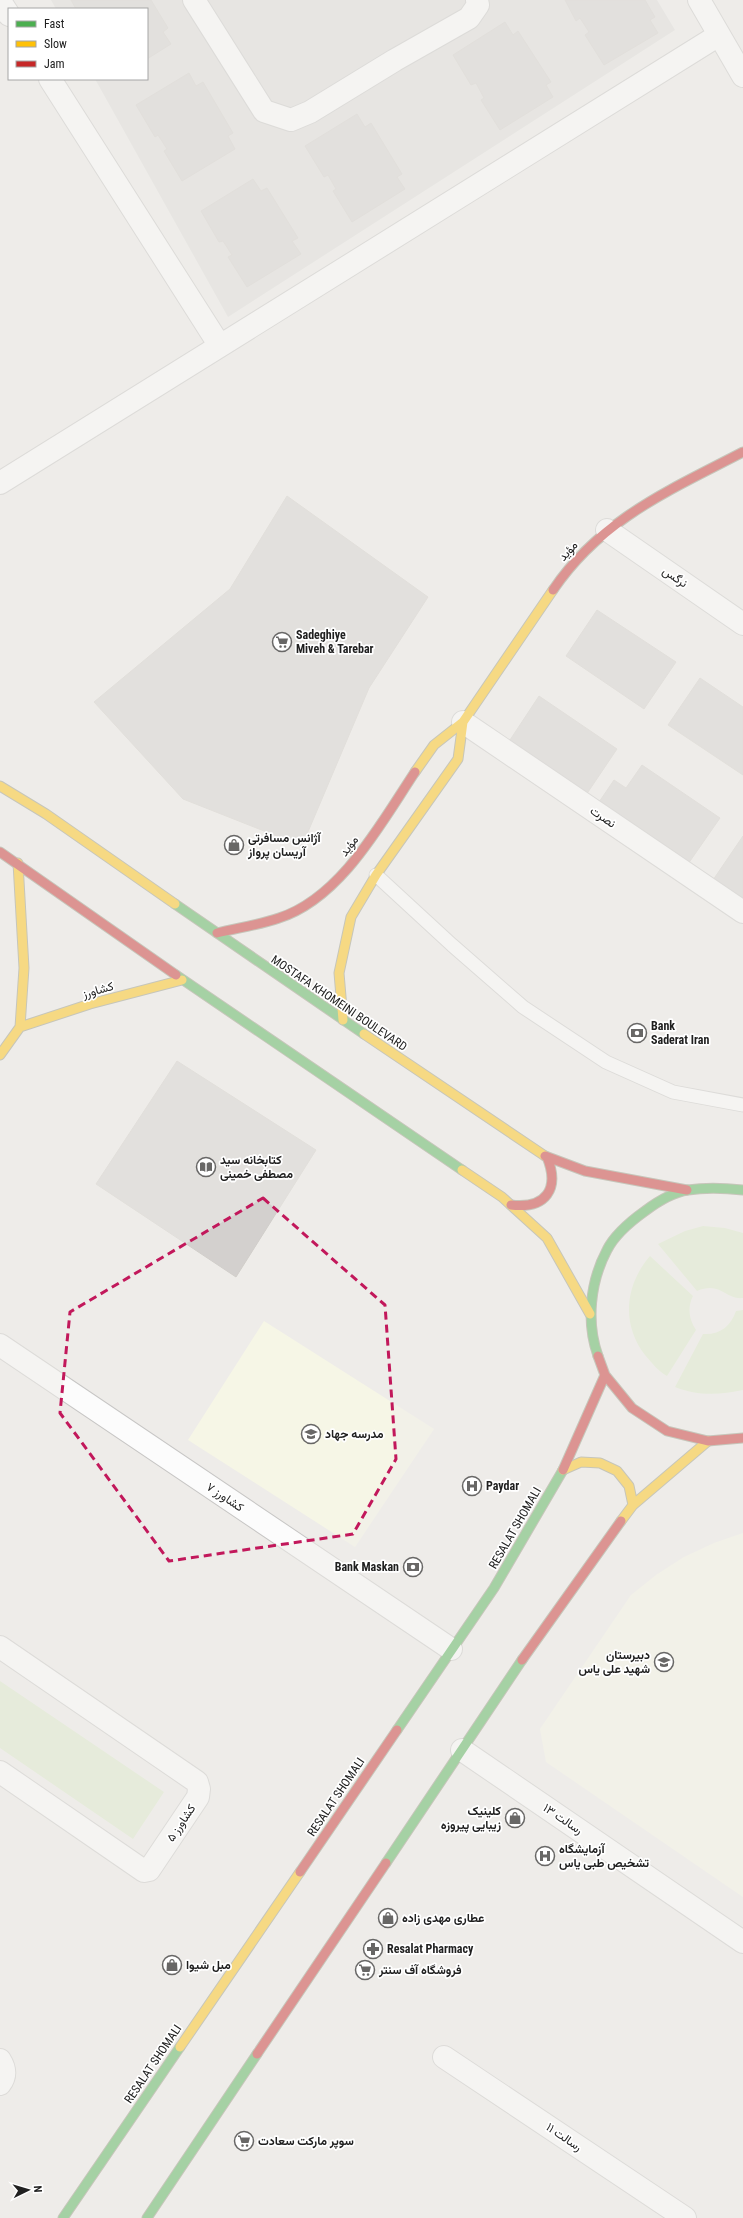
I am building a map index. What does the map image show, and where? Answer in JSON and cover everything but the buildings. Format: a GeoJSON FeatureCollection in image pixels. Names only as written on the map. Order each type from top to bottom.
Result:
{"type":"FeatureCollection","features":[{"type":"Feature","properties":{"kind":"street"},"geometry":{"type":"LineString","coordinates":[[194,0],[264,111],[291,120],[310,112],[395,60],[469,18],[478,5],[477,0]]}},
{"type":"Feature","properties":{"kind":"street"},"geometry":{"type":"LineString","coordinates":[[699,0],[743,76]]}},
{"type":"Feature","properties":{"kind":"street"},"geometry":{"type":"LineString","coordinates":[[0,1],[8,14]]}},
{"type":"Feature","properties":{"kind":"street"},"geometry":{"type":"LineString","coordinates":[[0,483],[719,35]]}},
{"type":"Feature","properties":{"kind":"street"},"geometry":{"type":"LineString","coordinates":[[51,80],[220,346]]}},
{"type":"Feature","properties":{"kind":"street","name":"مؤید"},"geometry":{"type":"LineString","coordinates":[[217,933],[280,918],[313,900],[353,863],[434,745],[463,722],[563,574],[584,550],[607,530],[644,504],[743,452]]}},
{"type":"Feature","properties":{"kind":"street","name":"نرگس"},"geometry":{"type":"LineString","coordinates":[[607,530],[743,624]]}},
{"type":"Feature","properties":{"kind":"street","name":"مؤید"},"geometry":{"type":"LineString","coordinates":[[343,1020],[339,973],[351,917],[376,875],[458,759],[463,722]]}},
{"type":"Feature","properties":{"kind":"street","name":"نصرت"},"geometry":{"type":"LineString","coordinates":[[463,722],[743,912]]}},
{"type":"Feature","properties":{"kind":"street","name":"MOSTAFA KHOMEINI BOULEVARD"},"geometry":{"type":"LineString","coordinates":[[0,786],[46,814],[343,1020],[547,1157],[585,1171],[687,1190]]}},
{"type":"Feature","properties":{"kind":"street"},"geometry":{"type":"LineString","coordinates":[[0,852],[18,863],[182,980],[511,1205],[547,1238],[590,1314]]}},
{"type":"Feature","properties":{"kind":"street"},"geometry":{"type":"LineString","coordinates":[[0,1055],[20,1027],[24,968],[18,863]]}},
{"type":"Feature","properties":{"kind":"street","name":"کشاورز"},"geometry":{"type":"LineString","coordinates":[[20,1027],[90,1004],[182,980]]}},
{"type":"Feature","properties":{"kind":"street"},"geometry":{"type":"LineString","coordinates":[[511,1205],[522,1208],[534,1206],[544,1200],[551,1190],[554,1179],[552,1167],[547,1157]]}},
{"type":"Feature","properties":{"kind":"street"},"geometry":{"type":"LineString","coordinates":[[743,1190],[718,1187],[687,1190],[656,1203],[629,1223],[607,1249],[595,1280],[590,1314],[594,1345],[605,1375],[632,1408],[667,1431],[708,1441],[743,1438]]}},
{"type":"Feature","properties":{"kind":"street","name":"کشاورز ۷"},"geometry":{"type":"LineString","coordinates":[[0,1345],[451,1649]]}},
{"type":"Feature","properties":{"kind":"street","name":"RESALAT SHOMALI"},"geometry":{"type":"LineString","coordinates":[[62,2218],[494,1588],[563,1470],[605,1375]]}},
{"type":"Feature","properties":{"kind":"street"},"geometry":{"type":"LineString","coordinates":[[147,2218],[547,1623],[633,1505],[708,1441]]}},
{"type":"Feature","properties":{"kind":"street"},"geometry":{"type":"LineString","coordinates":[[563,1470],[581,1462],[600,1462],[606,1465],[617,1471],[629,1486],[633,1505]]}},
{"type":"Feature","properties":{"kind":"street","name":"کشاورز ۵"},"geometry":{"type":"LineString","coordinates":[[0,1647],[197,1782],[199,1789],[198,1797],[179,1826],[149,1870],[144,1871],[0,1772]]}},
{"type":"Feature","properties":{"kind":"street","name":"رسالت ۱۳"},"geometry":{"type":"LineString","coordinates":[[462,1750],[743,1942]]}},
{"type":"Feature","properties":{"kind":"street","name":"رسالت ۱۱"},"geometry":{"type":"LineString","coordinates":[[444,2057],[685,2218]]}},
{"type":"Feature","properties":{"kind":"lane"},"geometry":{"type":"LineString","coordinates":[[376,875],[522,1007],[606,1062],[673,1092],[743,1105]]}},
{"type":"Feature","properties":{"kind":"highlighted area"},"geometry":{"type":"Polygon","coordinates":[[[263,1198],[385,1305],[396,1459],[353,1534],[169,1561],[60,1413],[70,1312],[263,1198]]]}},
{"type":"Feature","properties":{"kind":"shaded area"},"geometry":{"type":"Polygon","coordinates":[[[51,0],[657,0],[675,30],[228,317],[96,80],[148,80],[148,8],[55,8],[51,0]]]}},
{"type":"Feature","properties":{"kind":"shaded area","name":"مدرسه جهاد"},"geometry":{"type":"Polygon","coordinates":[[[264,1321],[434,1429],[355,1547],[188,1440],[264,1321]]]}},
{"type":"Feature","properties":{"kind":"shaded area","name":"دبیرستان شهید علی یاس"},"geometry":{"type":"Polygon","coordinates":[[[743,1533],[743,1897],[546,1762],[540,1729],[631,1595],[656,1575],[684,1557],[714,1543],[743,1533]]]}},
{"type":"Feature","properties":{"kind":"green space"},"geometry":{"type":"Polygon","coordinates":[[[703,1226],[725,1228],[743,1233],[743,1298],[737,1298],[712,1288],[697,1291],[658,1244],[685,1231],[703,1226]]]}},
{"type":"Feature","properties":{"kind":"green space"},"geometry":{"type":"Polygon","coordinates":[[[650,1256],[693,1296],[689,1309],[692,1322],[696,1330],[667,1376],[645,1355],[637,1343],[629,1318],[631,1292],[635,1279],[650,1256]]]}},
{"type":"Feature","properties":{"kind":"green space"},"geometry":{"type":"Polygon","coordinates":[[[743,1310],[743,1390],[709,1394],[692,1392],[675,1387],[703,1334],[720,1331],[728,1325],[736,1311],[743,1310]]]}},
{"type":"Feature","properties":{"kind":"green space"},"geometry":{"type":"Polygon","coordinates":[[[0,1681],[164,1792],[133,1839],[0,1748],[0,1681]]]}},
{"type":"Feature","properties":{"kind":"traffic: fast"},"geometry":{"type":"LineString","coordinates":[[175,904],[364,1034]]}},
{"type":"Feature","properties":{"kind":"traffic: fast"},"geometry":{"type":"LineString","coordinates":[[176,975],[462,1170]]}},
{"type":"Feature","properties":{"kind":"traffic: fast"},"geometry":{"type":"LineString","coordinates":[[598,1356],[594,1343],[591,1316],[594,1289],[601,1262],[610,1244],[619,1233],[634,1219],[666,1198],[677,1193],[702,1188],[743,1190]]}},
{"type":"Feature","properties":{"kind":"traffic: fast"},"geometry":{"type":"LineString","coordinates":[[397,1730],[494,1588],[563,1470]]}},
{"type":"Feature","properties":{"kind":"traffic: fast"},"geometry":{"type":"LineString","coordinates":[[386,1863],[522,1660]]}},
{"type":"Feature","properties":{"kind":"traffic: fast"},"geometry":{"type":"LineString","coordinates":[[63,2218],[180,2047]]}},
{"type":"Feature","properties":{"kind":"traffic: fast"},"geometry":{"type":"LineString","coordinates":[[147,2218],[257,2054]]}},
{"type":"Feature","properties":{"kind":"traffic: slow"},"geometry":{"type":"LineString","coordinates":[[415,772],[434,745],[463,722],[553,590]]}},
{"type":"Feature","properties":{"kind":"traffic: slow"},"geometry":{"type":"LineString","coordinates":[[343,1020],[339,973],[351,917],[376,875],[458,759],[463,722]]}},
{"type":"Feature","properties":{"kind":"traffic: slow"},"geometry":{"type":"LineString","coordinates":[[0,786],[46,814],[175,904]]}},
{"type":"Feature","properties":{"kind":"traffic: slow"},"geometry":{"type":"LineString","coordinates":[[0,1055],[20,1027],[24,968],[18,863]]}},
{"type":"Feature","properties":{"kind":"traffic: slow"},"geometry":{"type":"LineString","coordinates":[[20,1027],[90,1004],[182,980]]}},
{"type":"Feature","properties":{"kind":"traffic: slow"},"geometry":{"type":"LineString","coordinates":[[364,1034],[545,1156]]}},
{"type":"Feature","properties":{"kind":"traffic: slow"},"geometry":{"type":"LineString","coordinates":[[462,1170],[502,1197],[547,1238],[590,1314]]}},
{"type":"Feature","properties":{"kind":"traffic: slow"},"geometry":{"type":"LineString","coordinates":[[621,1521],[633,1505],[708,1441]]}},
{"type":"Feature","properties":{"kind":"traffic: slow"},"geometry":{"type":"LineString","coordinates":[[563,1470],[581,1462],[600,1463],[617,1471],[629,1486],[633,1505]]}},
{"type":"Feature","properties":{"kind":"traffic: slow"},"geometry":{"type":"LineString","coordinates":[[180,2047],[300,1872]]}},
{"type":"Feature","properties":{"kind":"traffic: jam"},"geometry":{"type":"LineString","coordinates":[[553,590],[572,565],[615,525],[663,494],[743,452]]}},
{"type":"Feature","properties":{"kind":"traffic: jam"},"geometry":{"type":"LineString","coordinates":[[217,933],[256,925],[279,918],[301,908],[322,894],[358,857],[415,772]]}},
{"type":"Feature","properties":{"kind":"traffic: jam"},"geometry":{"type":"LineString","coordinates":[[0,852],[176,975]]}},
{"type":"Feature","properties":{"kind":"traffic: jam"},"geometry":{"type":"LineString","coordinates":[[545,1156],[585,1171],[687,1190]]}},
{"type":"Feature","properties":{"kind":"traffic: jam"},"geometry":{"type":"LineString","coordinates":[[511,1205],[533,1204],[541,1200],[547,1194],[551,1187],[552,1179],[551,1168],[547,1157]]}},
{"type":"Feature","properties":{"kind":"traffic: jam"},"geometry":{"type":"LineString","coordinates":[[598,1356],[605,1375],[632,1408],[667,1431],[708,1441],[743,1438]]}},
{"type":"Feature","properties":{"kind":"traffic: jam"},"geometry":{"type":"LineString","coordinates":[[563,1470],[605,1375]]}},
{"type":"Feature","properties":{"kind":"traffic: jam"},"geometry":{"type":"LineString","coordinates":[[522,1660],[621,1521]]}},
{"type":"Feature","properties":{"kind":"traffic: jam"},"geometry":{"type":"LineString","coordinates":[[300,1872],[397,1730]]}},
{"type":"Feature","properties":{"kind":"traffic: jam"},"geometry":{"type":"LineString","coordinates":[[257,2054],[386,1863]]}},
{"type":"Feature","properties":{"kind":"place","name":"Sadeghiye Miveh & Tarebar"},"geometry":{"type":"Point","coordinates":[282,642]}},
{"type":"Feature","properties":{"kind":"place","name":"آژانس مسافرتی آریسان پرواز"},"geometry":{"type":"Point","coordinates":[234,845]}},
{"type":"Feature","properties":{"kind":"place","name":"Bank Saderat Iran"},"geometry":{"type":"Point","coordinates":[637,1033]}},
{"type":"Feature","properties":{"kind":"place","name":"کتابخانه سید مصطفی خمینی"},"geometry":{"type":"Point","coordinates":[206,1167]}},
{"type":"Feature","properties":{"kind":"place","name":"مدرسه جهاد"},"geometry":{"type":"Point","coordinates":[311,1434]}},
{"type":"Feature","properties":{"kind":"place","name":"Paydar"},"geometry":{"type":"Point","coordinates":[472,1486]}},
{"type":"Feature","properties":{"kind":"place","name":"Bank Maskan"},"geometry":{"type":"Point","coordinates":[413,1567]}},
{"type":"Feature","properties":{"kind":"place","name":"دبیرستان شهید علی یاس"},"geometry":{"type":"Point","coordinates":[664,1662]}},
{"type":"Feature","properties":{"kind":"place","name":"کلینیک زیبایی پیروزه"},"geometry":{"type":"Point","coordinates":[515,1818]}},
{"type":"Feature","properties":{"kind":"place","name":"آزمایشگاه تشخیص طبی یاس"},"geometry":{"type":"Point","coordinates":[545,1856]}},
{"type":"Feature","properties":{"kind":"place","name":"عطاری مهدی زاده"},"geometry":{"type":"Point","coordinates":[388,1918]}},
{"type":"Feature","properties":{"kind":"place","name":"Resalat Pharmacy"},"geometry":{"type":"Point","coordinates":[373,1949]}},
{"type":"Feature","properties":{"kind":"place","name":"مبل شیوا"},"geometry":{"type":"Point","coordinates":[172,1965]}},
{"type":"Feature","properties":{"kind":"place","name":"فروشگاه آف سنتر"},"geometry":{"type":"Point","coordinates":[365,1970]}},
{"type":"Feature","properties":{"kind":"place","name":"سوپر مارکت سعادت"},"geometry":{"type":"Point","coordinates":[244,2141]}}]}
